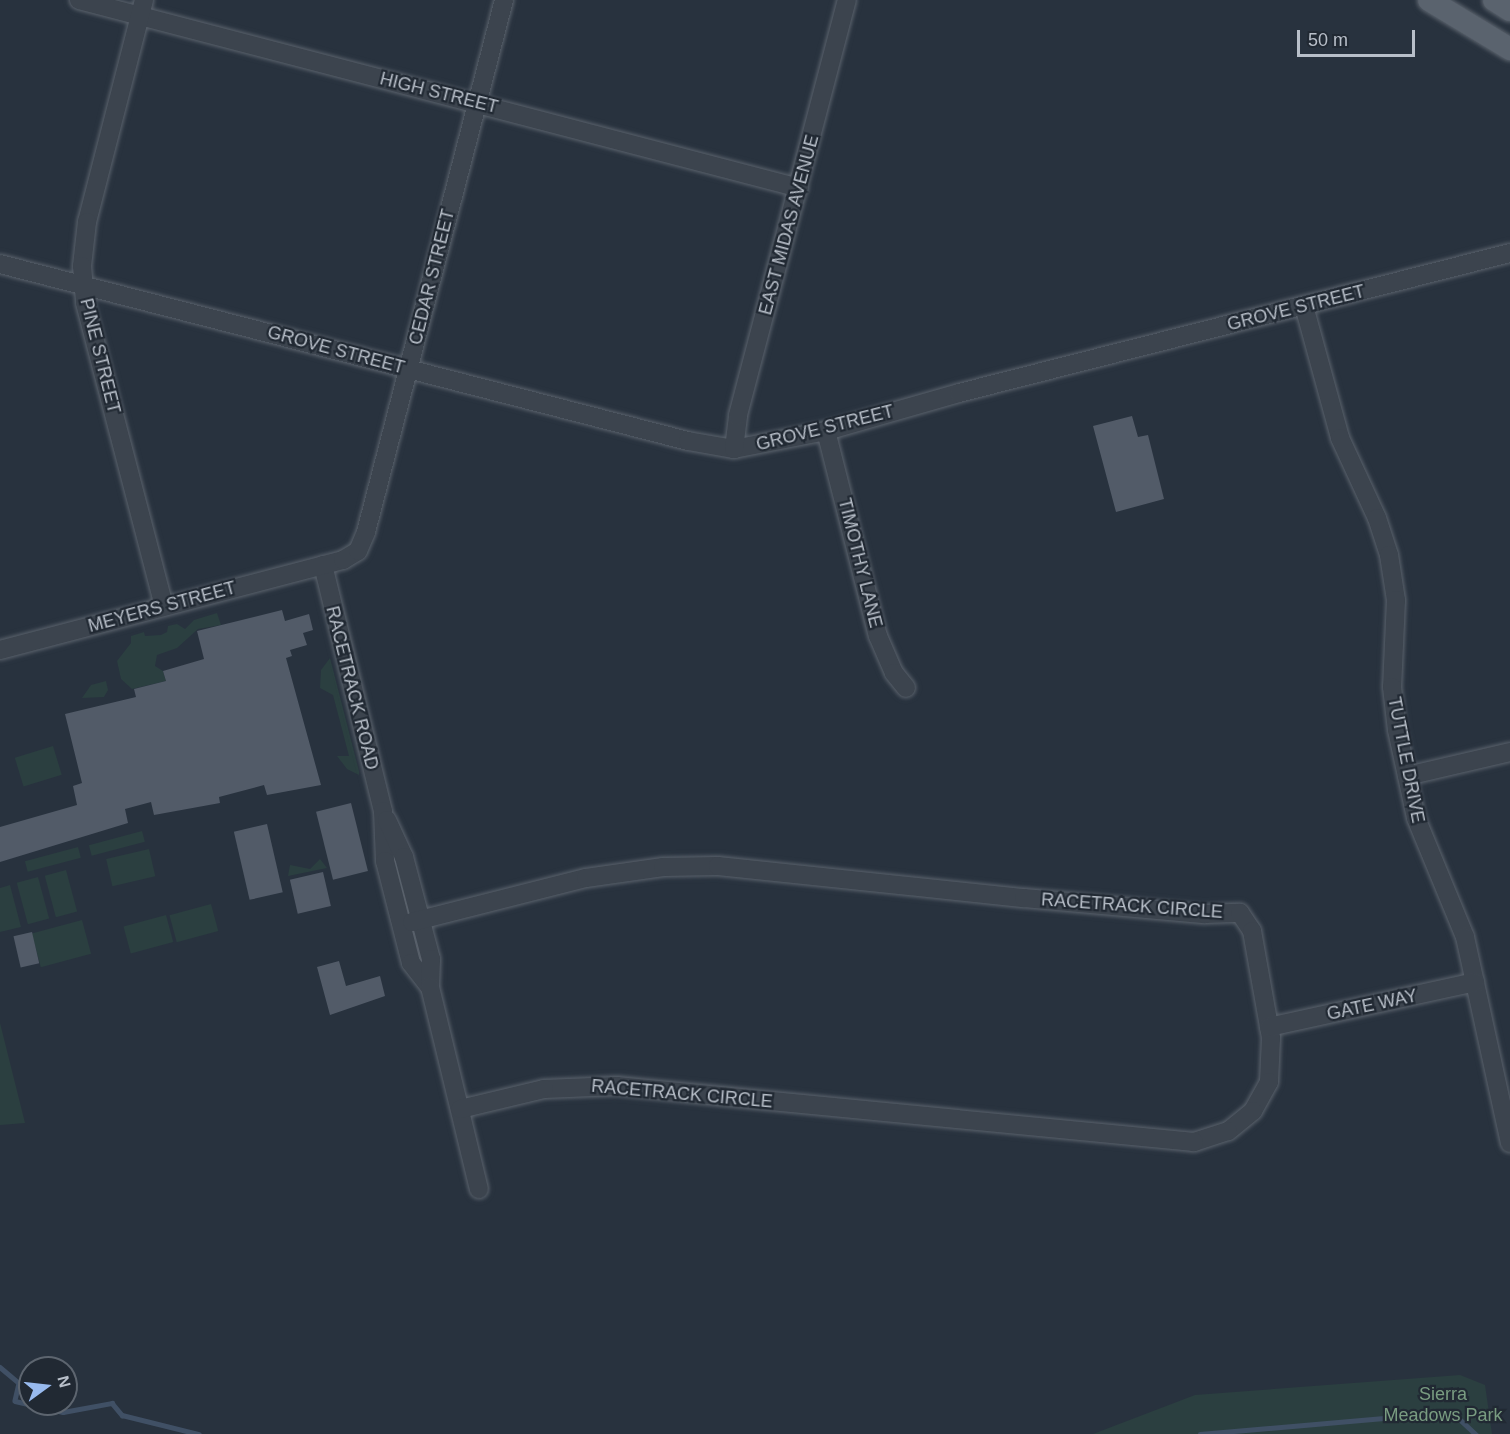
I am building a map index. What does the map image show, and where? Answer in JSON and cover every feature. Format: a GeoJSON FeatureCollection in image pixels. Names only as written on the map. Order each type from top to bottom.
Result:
{"type":"FeatureCollection","features":[{"type":"Feature","properties":{"kind":"main road"},"geometry":{"type":"LineString","coordinates":[[1429,0],[1508,48]]}},
{"type":"Feature","properties":{"kind":"main road"},"geometry":{"type":"LineString","coordinates":[[1494,0],[1510,10]]}},
{"type":"Feature","properties":{"kind":"street","name":"HIGH STREET"},"geometry":{"type":"LineString","coordinates":[[79,0],[142,8],[477,103],[799,188]]}},
{"type":"Feature","properties":{"kind":"street","name":"CEDAR STREET"},"geometry":{"type":"LineString","coordinates":[[323,565],[351,556],[363,542],[504,0]]}},
{"type":"Feature","properties":{"kind":"street","name":"EAST MIDAS AVENUE"},"geometry":{"type":"LineString","coordinates":[[735,449],[738,415],[847,0]]}},
{"type":"Feature","properties":{"kind":"street","name":"PINE STREET"},"geometry":{"type":"LineString","coordinates":[[142,8],[87,222],[83,284],[164,606]]}},
{"type":"Feature","properties":{"kind":"street","name":"GROVE STREET"},"geometry":{"type":"LineString","coordinates":[[0,264],[688,441],[735,449],[826,431],[959,393],[1510,252]]}},
{"type":"Feature","properties":{"kind":"street","name":"TUTTLE DRIVE"},"geometry":{"type":"LineString","coordinates":[[1304,306],[1340,438],[1377,518],[1389,555],[1396,611],[1393,706],[1407,776],[1423,836],[1460,918],[1510,1143]]}},
{"type":"Feature","properties":{"kind":"street","name":"TIMOTHY LANE"},"geometry":{"type":"LineString","coordinates":[[826,431],[878,636],[894,673],[906,688]]}},
{"type":"Feature","properties":{"kind":"street","name":"MEYERS STREET"},"geometry":{"type":"LineString","coordinates":[[0,650],[323,565]]}},
{"type":"Feature","properties":{"kind":"street","name":"RACETRACK ROAD"},"geometry":{"type":"LineString","coordinates":[[323,565],[383,811],[404,857],[416,921],[431,960],[430,987],[479,1189]]}},
{"type":"Feature","properties":{"kind":"street"},"geometry":{"type":"LineString","coordinates":[[1407,776],[1510,752]]}},
{"type":"Feature","properties":{"kind":"street","name":"RACETRACK ROAD"},"geometry":{"type":"LineString","coordinates":[[383,811],[385,861],[411,963],[430,987]]}},
{"type":"Feature","properties":{"kind":"street","name":"RACETRACK CIRCLE"},"geometry":{"type":"LineString","coordinates":[[416,921],[586,878],[663,867],[718,866],[1024,898],[1205,914],[1233,912],[1244,916],[1250,924],[1269,1027],[1271,1071],[1259,1102],[1238,1126],[1194,1142],[616,1086],[544,1089],[460,1109]]}},
{"type":"Feature","properties":{"kind":"street","name":"GATE WAY"},"geometry":{"type":"LineString","coordinates":[[1269,1027],[1475,982]]}},
{"type":"Feature","properties":{"kind":"green space"},"geometry":{"type":"Polygon","coordinates":[[[217,613],[221,625],[198,629],[177,648],[157,655],[155,666],[163,671],[166,681],[132,689],[121,679],[117,661],[131,643],[131,636],[144,632],[145,636],[161,635],[167,632],[168,626],[177,624],[185,629],[194,620],[217,613]]]}},
{"type":"Feature","properties":{"kind":"green space"},"geometry":{"type":"Polygon","coordinates":[[[330,658],[359,775],[347,769],[337,756],[349,756],[333,695],[320,688],[321,670],[330,658]]]}},
{"type":"Feature","properties":{"kind":"green space"},"geometry":{"type":"Polygon","coordinates":[[[106,681],[108,690],[104,697],[82,698],[91,685],[106,681]]]}},
{"type":"Feature","properties":{"kind":"green space"},"geometry":{"type":"Polygon","coordinates":[[[53,746],[62,775],[24,786],[15,758],[53,746]]]}},
{"type":"Feature","properties":{"kind":"green space"},"geometry":{"type":"Polygon","coordinates":[[[142,831],[145,842],[92,856],[89,845],[142,831]]]}},
{"type":"Feature","properties":{"kind":"green space"},"geometry":{"type":"Polygon","coordinates":[[[78,847],[81,858],[28,872],[25,861],[78,847]]]}},
{"type":"Feature","properties":{"kind":"green space"},"geometry":{"type":"Polygon","coordinates":[[[149,849],[155,876],[112,886],[106,859],[149,849]]]}},
{"type":"Feature","properties":{"kind":"green space"},"geometry":{"type":"Polygon","coordinates":[[[320,859],[327,868],[288,876],[290,865],[310,869],[320,859]]]}},
{"type":"Feature","properties":{"kind":"green space"},"geometry":{"type":"Polygon","coordinates":[[[66,870],[77,912],[56,917],[45,876],[66,870]]]}},
{"type":"Feature","properties":{"kind":"green space"},"geometry":{"type":"Polygon","coordinates":[[[38,877],[49,919],[28,924],[17,883],[38,877]]]}},
{"type":"Feature","properties":{"kind":"green space"},"geometry":{"type":"Polygon","coordinates":[[[10,885],[21,927],[0,932],[0,888],[10,885]]]}},
{"type":"Feature","properties":{"kind":"green space"},"geometry":{"type":"Polygon","coordinates":[[[211,904],[218,931],[177,942],[169,915],[211,904]]]}},
{"type":"Feature","properties":{"kind":"green space"},"geometry":{"type":"Polygon","coordinates":[[[166,915],[173,942],[131,953],[123,926],[166,915]]]}},
{"type":"Feature","properties":{"kind":"green space"},"geometry":{"type":"Polygon","coordinates":[[[82,920],[91,954],[41,967],[32,933],[82,920]]]}},
{"type":"Feature","properties":{"kind":"green space"},"geometry":{"type":"Polygon","coordinates":[[[0,1023],[25,1123],[0,1125],[0,1023]]]}},
{"type":"Feature","properties":{"kind":"green space","name":"Sierra Meadows Park"},"geometry":{"type":"Polygon","coordinates":[[[1460,1375],[1485,1385],[1492,1434],[1093,1434],[1195,1395],[1460,1375]]]}},
{"type":"Feature","properties":{"kind":"building"},"geometry":{"type":"Polygon","coordinates":[[[1132,416],[1138,437],[1148,435],[1164,499],[1116,512],[1093,426],[1132,416]]]}},
{"type":"Feature","properties":{"kind":"building"},"geometry":{"type":"Polygon","coordinates":[[[282,610],[285,621],[309,614],[313,630],[303,633],[307,645],[290,650],[292,656],[286,658],[321,785],[267,795],[264,785],[219,797],[220,803],[154,815],[151,802],[125,809],[128,823],[0,862],[0,827],[77,805],[73,786],[82,783],[65,714],[136,697],[134,689],[166,681],[163,671],[204,659],[197,631],[282,610]]]}},
{"type":"Feature","properties":{"kind":"building"},"geometry":{"type":"Polygon","coordinates":[[[351,803],[368,871],[333,880],[316,812],[351,803]]]}},
{"type":"Feature","properties":{"kind":"building"},"geometry":{"type":"Polygon","coordinates":[[[267,824],[283,892],[250,900],[234,832],[267,824]]]}},
{"type":"Feature","properties":{"kind":"building"},"geometry":{"type":"Polygon","coordinates":[[[323,872],[331,906],[298,914],[290,880],[323,872]]]}},
{"type":"Feature","properties":{"kind":"building"},"geometry":{"type":"Polygon","coordinates":[[[32,932],[39,963],[21,967],[13,936],[32,932]]]}},
{"type":"Feature","properties":{"kind":"building"},"geometry":{"type":"Polygon","coordinates":[[[339,961],[346,986],[380,976],[385,996],[330,1015],[317,967],[339,961]]]}},
{"type":"Feature","properties":{"kind":"waterway"},"geometry":{"type":"LineString","coordinates":[[0,1367],[19,1383],[15,1401],[63,1412],[112,1403],[122,1415],[199,1434]]}},
{"type":"Feature","properties":{"kind":"waterway"},"geometry":{"type":"LineString","coordinates":[[1200,1434],[1452,1412],[1476,1434]]}}]}
